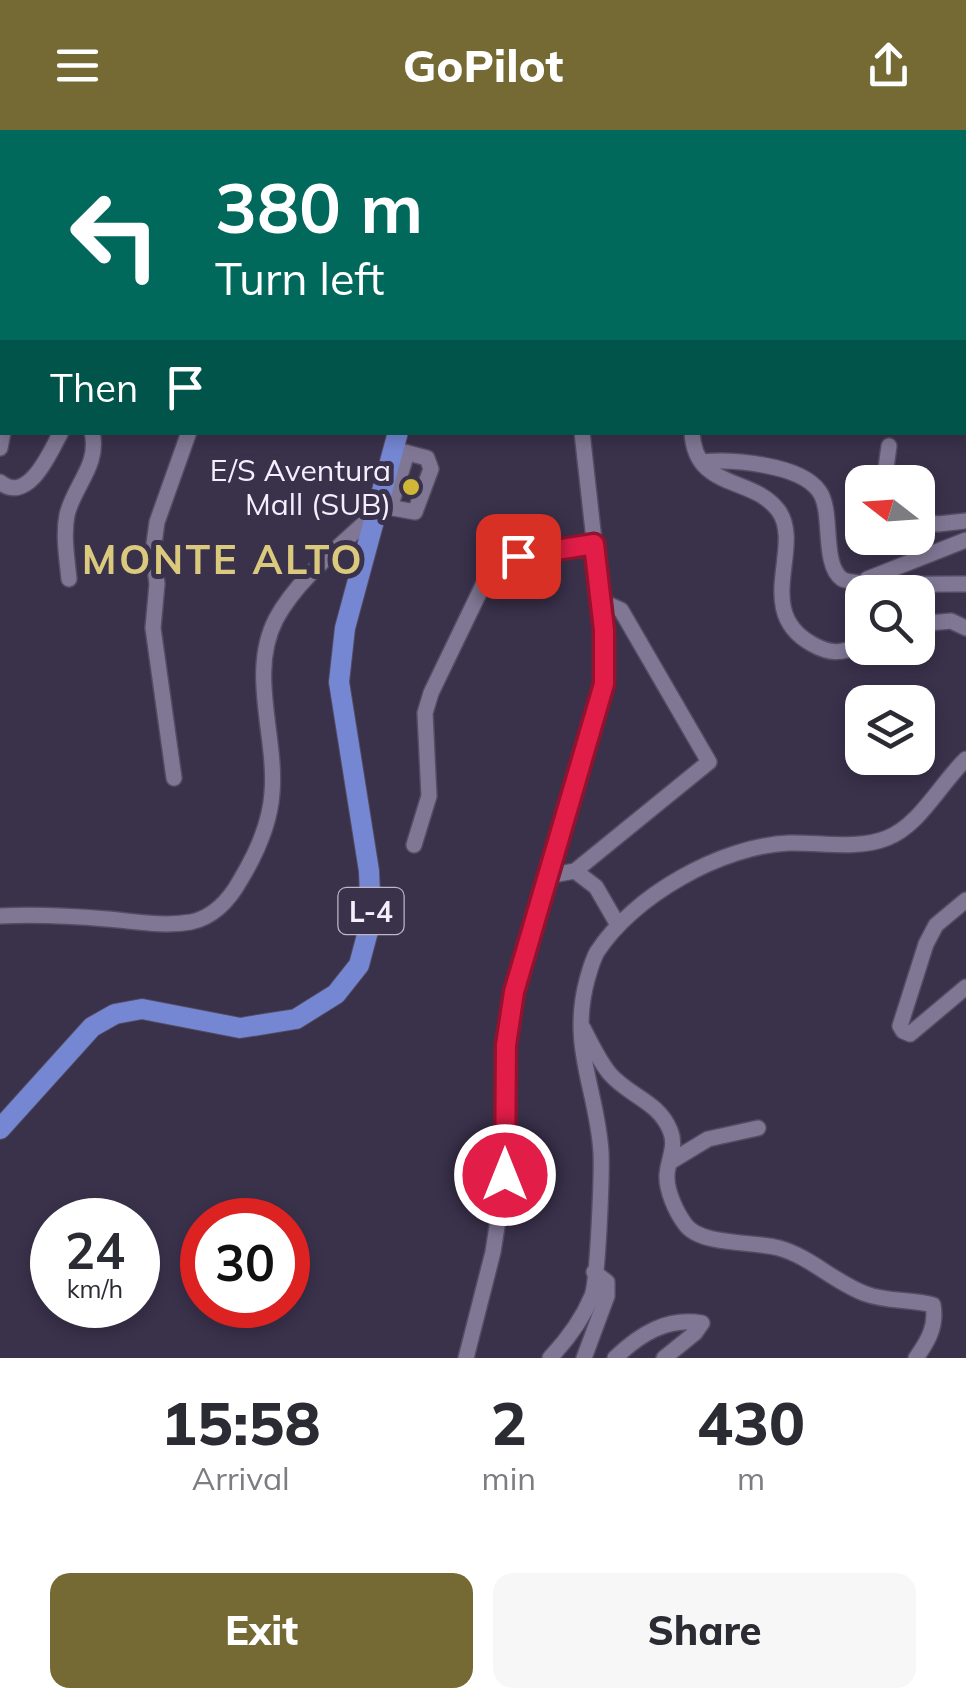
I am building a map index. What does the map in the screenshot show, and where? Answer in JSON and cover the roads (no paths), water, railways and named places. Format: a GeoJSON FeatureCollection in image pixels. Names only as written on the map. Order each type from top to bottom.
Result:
{"type":"FeatureCollection","features":[{"type":"Feature","properties":{"kind":"main road","name":"L-4"},"geometry":{"type":"LineString","coordinates":[[0,1130],[92,1026],[116,1014],[142,1009],[240,1028],[296,1019],[336,994],[358,966],[371,920],[369,871],[339,682],[346,628],[399,445]]}},
{"type":"Feature","properties":{"kind":"street"},"geometry":{"type":"LineString","coordinates":[[0,482],[10,489],[20,488],[31,480],[60,435]]}},
{"type":"Feature","properties":{"kind":"street"},"geometry":{"type":"LineString","coordinates":[[70,579],[65,546],[67,517],[75,493],[92,464],[93,435]]}},
{"type":"Feature","properties":{"kind":"street"},"geometry":{"type":"LineString","coordinates":[[174,778],[153,628],[157,584],[152,552],[157,522],[188,435]]}},
{"type":"Feature","properties":{"kind":"street"},"geometry":{"type":"LineString","coordinates":[[466,1358],[493,1252],[505,1175],[506,1045],[514,992],[604,684],[601,601],[582,435]]}},
{"type":"Feature","properties":{"kind":"street"},"geometry":{"type":"LineString","coordinates":[[693,435],[696,455],[713,476],[764,497],[780,512],[786,534],[780,584],[787,622],[804,640],[826,652],[845,652]]}},
{"type":"Feature","properties":{"kind":"street"},"geometry":{"type":"LineString","coordinates":[[1,914],[161,924],[194,922],[215,912],[232,895],[252,860],[266,824],[272,793],[264,682],[268,644],[276,620],[296,592],[380,509],[415,512],[432,469],[427,458],[399,445]]}},
{"type":"Feature","properties":{"kind":"street"},"geometry":{"type":"LineString","coordinates":[[886,465],[888,446]]}},
{"type":"Feature","properties":{"kind":"street"},"geometry":{"type":"LineString","coordinates":[[702,462],[730,459],[788,472],[808,481],[821,492],[833,565],[845,580]]}},
{"type":"Feature","properties":{"kind":"street"},"geometry":{"type":"LineString","coordinates":[[935,524],[966,521]]}},
{"type":"Feature","properties":{"kind":"street"},"geometry":{"type":"LineString","coordinates":[[877,575],[966,540]]}},
{"type":"Feature","properties":{"kind":"street"},"geometry":{"type":"LineString","coordinates":[[414,845],[430,796],[425,713],[431,692],[483,585],[518,556],[594,544]]}},
{"type":"Feature","properties":{"kind":"street"},"geometry":{"type":"LineString","coordinates":[[935,584],[966,584]]}},
{"type":"Feature","properties":{"kind":"street"},"geometry":{"type":"LineString","coordinates":[[547,876],[575,871],[710,762],[621,610],[601,601]]}},
{"type":"Feature","properties":{"kind":"street"},"geometry":{"type":"LineString","coordinates":[[935,622],[951,621],[966,628]]}},
{"type":"Feature","properties":{"kind":"street"},"geometry":{"type":"LineString","coordinates":[[550,1358],[570,1337],[593,1292],[600,1151],[580,1047],[581,1004],[594,958],[618,925],[691,870],[721,856],[783,844],[883,840],[908,828],[966,759]]}},
{"type":"Feature","properties":{"kind":"street"},"geometry":{"type":"LineString","coordinates":[[575,871],[596,887],[618,925]]}},
{"type":"Feature","properties":{"kind":"street"},"geometry":{"type":"LineString","coordinates":[[966,900],[936,924],[926,944],[900,1026],[903,1031],[910,1034],[966,987]]}},
{"type":"Feature","properties":{"kind":"street"},"geometry":{"type":"LineString","coordinates":[[581,1025],[610,1074],[654,1104],[671,1132],[673,1149],[666,1176],[686,1226],[697,1235],[778,1248],[883,1300],[933,1305],[936,1319],[928,1342],[916,1358]]}},
{"type":"Feature","properties":{"kind":"street"},"geometry":{"type":"LineString","coordinates":[[670,1162],[708,1139],[758,1128]]}},
{"type":"Feature","properties":{"kind":"street"},"geometry":{"type":"LineString","coordinates":[[584,1358],[608,1296],[607,1282],[594,1272]]}},
{"type":"Feature","properties":{"kind":"street"},"geometry":{"type":"LineString","coordinates":[[616,1358],[651,1329],[682,1319],[702,1323],[695,1334],[664,1358]]}},
{"type":"Feature","properties":{"kind":"place","name":"E/S Aventura Mall (SUB)"},"geometry":{"type":"Point","coordinates":[411,487]}},
{"type":"Feature","properties":{"kind":"district","name":"MONTE ALTO"},"geometry":{"type":"Point","coordinates":[223,559]}}]}
